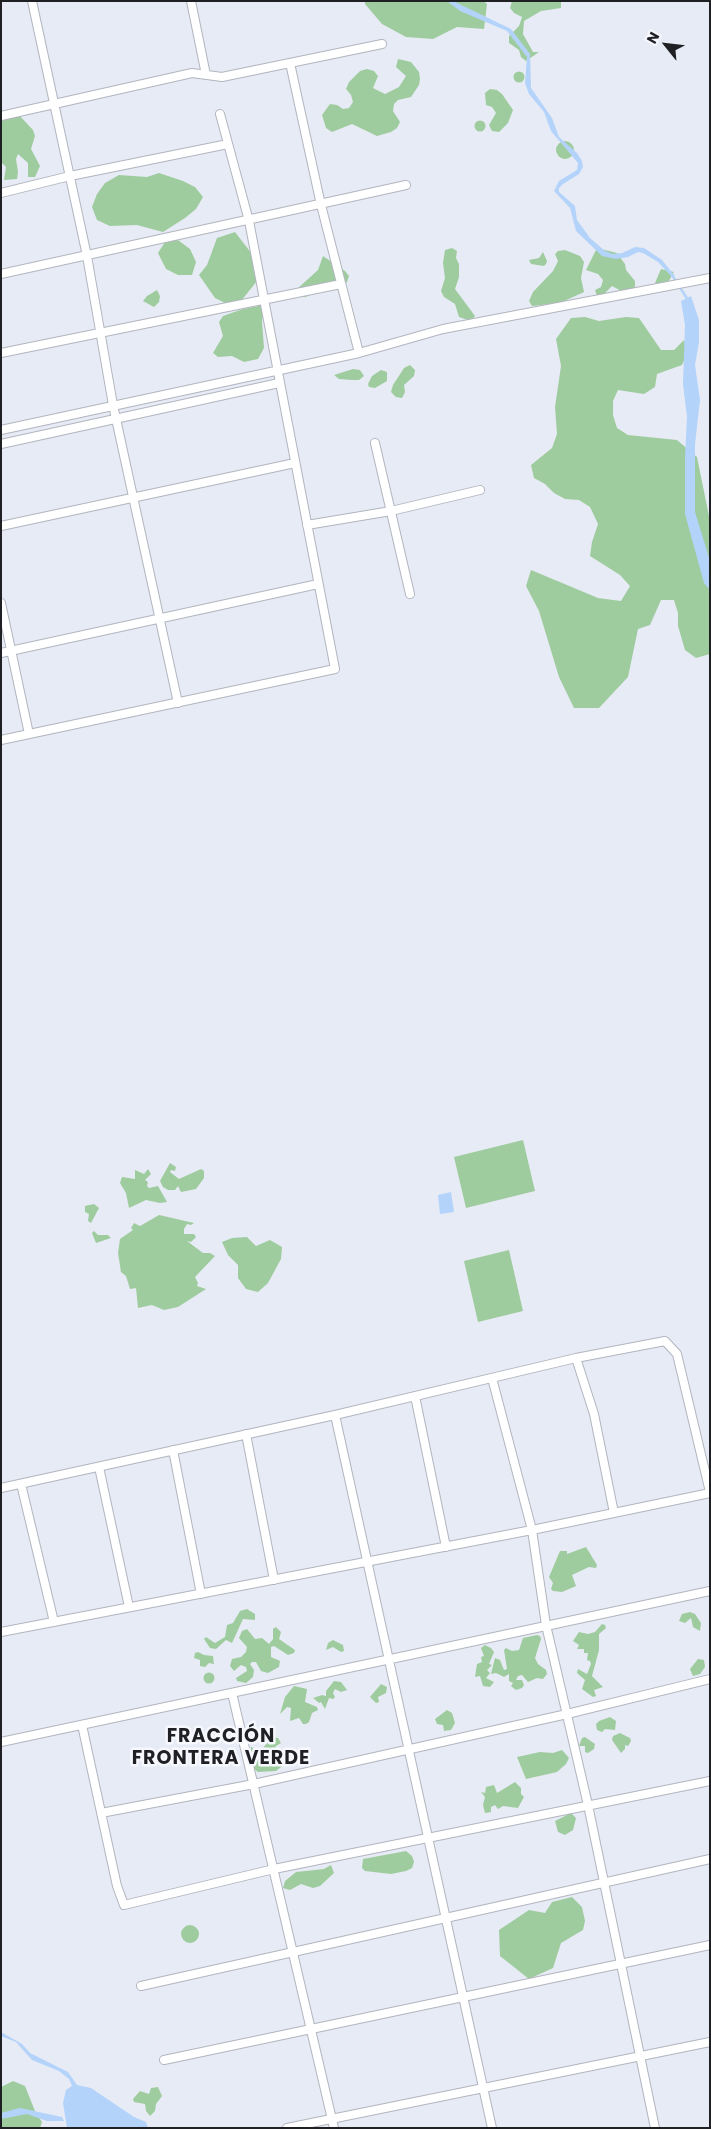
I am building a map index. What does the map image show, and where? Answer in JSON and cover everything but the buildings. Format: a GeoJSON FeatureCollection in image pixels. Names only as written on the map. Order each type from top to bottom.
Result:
{"type":"FeatureCollection","features":[{"type":"Feature","properties":{"kind":"street"},"geometry":{"type":"LineString","coordinates":[[32,1],[87,256],[100,334],[133,498],[178,703]]}},
{"type":"Feature","properties":{"kind":"street"},"geometry":{"type":"LineString","coordinates":[[191,1],[206,75]]}},
{"type":"Feature","properties":{"kind":"street"},"geometry":{"type":"LineString","coordinates":[[1,116],[192,73],[222,77],[382,44]]}},
{"type":"Feature","properties":{"kind":"street"},"geometry":{"type":"LineString","coordinates":[[290,63],[321,205],[359,353]]}},
{"type":"Feature","properties":{"kind":"street"},"geometry":{"type":"LineString","coordinates":[[1,740],[335,669],[249,221],[220,114]]}},
{"type":"Feature","properties":{"kind":"street"},"geometry":{"type":"LineString","coordinates":[[1,193],[70,176],[228,144]]}},
{"type":"Feature","properties":{"kind":"street"},"geometry":{"type":"LineString","coordinates":[[1,274],[321,205],[406,184]]}},
{"type":"Feature","properties":{"kind":"street"},"geometry":{"type":"LineString","coordinates":[[1,430],[114,404],[359,353],[443,329],[710,278]]}},
{"type":"Feature","properties":{"kind":"street"},"geometry":{"type":"LineString","coordinates":[[1,353],[341,284]]}},
{"type":"Feature","properties":{"kind":"street"},"geometry":{"type":"LineString","coordinates":[[1,444],[280,383]]}},
{"type":"Feature","properties":{"kind":"street"},"geometry":{"type":"LineString","coordinates":[[375,443],[410,594]]}},
{"type":"Feature","properties":{"kind":"street"},"geometry":{"type":"LineString","coordinates":[[1,526],[295,462]]}},
{"type":"Feature","properties":{"kind":"street"},"geometry":{"type":"LineString","coordinates":[[307,526],[480,490]]}},
{"type":"Feature","properties":{"kind":"street"},"geometry":{"type":"LineString","coordinates":[[1,653],[318,584]]}},
{"type":"Feature","properties":{"kind":"street"},"geometry":{"type":"LineString","coordinates":[[1,603],[29,734]]}},
{"type":"Feature","properties":{"kind":"street"},"geometry":{"type":"LineString","coordinates":[[1,1488],[335,1415],[576,1358],[665,1341],[677,1354],[710,1492],[446,1547],[1,1632]]}},
{"type":"Feature","properties":{"kind":"street"},"geometry":{"type":"LineString","coordinates":[[576,1358],[594,1414],[614,1513]]}},
{"type":"Feature","properties":{"kind":"street"},"geometry":{"type":"LineString","coordinates":[[492,1378],[532,1530],[546,1625],[588,1805],[655,2128]]}},
{"type":"Feature","properties":{"kind":"street"},"geometry":{"type":"LineString","coordinates":[[416,1396],[446,1547]]}},
{"type":"Feature","properties":{"kind":"street"},"geometry":{"type":"LineString","coordinates":[[335,1415],[492,2128]]}},
{"type":"Feature","properties":{"kind":"street"},"geometry":{"type":"LineString","coordinates":[[246,1434],[274,1580]]}},
{"type":"Feature","properties":{"kind":"street"},"geometry":{"type":"LineString","coordinates":[[174,1450],[201,1594]]}},
{"type":"Feature","properties":{"kind":"street"},"geometry":{"type":"LineString","coordinates":[[99,1467],[129,1608]]}},
{"type":"Feature","properties":{"kind":"street"},"geometry":{"type":"LineString","coordinates":[[21,1484],[54,1622]]}},
{"type":"Feature","properties":{"kind":"street"},"geometry":{"type":"LineString","coordinates":[[1,1742],[710,1591]]}},
{"type":"Feature","properties":{"kind":"street"},"geometry":{"type":"LineString","coordinates":[[101,1813],[254,1784],[408,1748],[567,1714],[710,1679]]}},
{"type":"Feature","properties":{"kind":"street"},"geometry":{"type":"LineString","coordinates":[[232,1692],[333,2124]]}},
{"type":"Feature","properties":{"kind":"street"},"geometry":{"type":"LineString","coordinates":[[82,1725],[117,1886],[124,1905],[274,1869],[710,1781]]}},
{"type":"Feature","properties":{"kind":"street"},"geometry":{"type":"LineString","coordinates":[[141,1986],[710,1859]]}},
{"type":"Feature","properties":{"kind":"street"},"geometry":{"type":"LineString","coordinates":[[164,2060],[621,1962],[710,1945]]}},
{"type":"Feature","properties":{"kind":"street"},"geometry":{"type":"LineString","coordinates":[[287,2128],[333,2124],[484,2087],[710,2042]]}},
{"type":"Feature","properties":{"kind":"green space"},"geometry":{"type":"Polygon","coordinates":[[[365,1],[484,1],[487,4],[484,29],[457,27],[433,39],[406,37],[382,24],[365,4],[365,1]]]}},
{"type":"Feature","properties":{"kind":"green space"},"geometry":{"type":"Polygon","coordinates":[[[512,1],[561,1],[561,8],[541,11],[524,21],[523,34],[533,52],[539,52],[526,61],[521,57],[519,50],[509,43],[509,36],[519,26],[522,17],[514,13],[510,8],[512,1]]]}},
{"type":"Feature","properties":{"kind":"green space"},"geometry":{"type":"Polygon","coordinates":[[[398,59],[411,62],[419,72],[420,79],[419,85],[411,97],[398,100],[394,104],[393,111],[400,122],[397,128],[377,136],[352,124],[332,132],[326,128],[322,115],[330,104],[337,105],[343,109],[349,108],[353,102],[351,95],[346,89],[349,82],[360,71],[367,69],[374,71],[378,76],[373,88],[385,94],[399,87],[406,76],[396,67],[398,59]]]}},
{"type":"Feature","properties":{"kind":"green space"},"geometry":{"type":"Polygon","coordinates":[[[519,71],[525,77],[519,83],[513,77],[519,71]]]}},
{"type":"Feature","properties":{"kind":"green space"},"geometry":{"type":"Polygon","coordinates":[[[490,89],[497,90],[502,94],[513,110],[508,123],[499,132],[492,131],[489,125],[496,113],[492,107],[486,105],[485,93],[490,89]]]}},
{"type":"Feature","properties":{"kind":"green space"},"geometry":{"type":"Polygon","coordinates":[[[19,115],[33,130],[35,136],[31,149],[40,166],[35,177],[28,177],[28,163],[18,154],[16,159],[17,179],[4,180],[6,167],[1,162],[1,118],[19,115]]]}},
{"type":"Feature","properties":{"kind":"green space"},"geometry":{"type":"Polygon","coordinates":[[[480,120],[486,126],[480,132],[474,126],[480,120]]]}},
{"type":"Feature","properties":{"kind":"green space"},"geometry":{"type":"Polygon","coordinates":[[[565,141],[571,144],[574,150],[571,156],[565,159],[559,156],[556,150],[559,144],[565,141]]]}},
{"type":"Feature","properties":{"kind":"green space"},"geometry":{"type":"Polygon","coordinates":[[[159,173],[195,187],[203,197],[196,209],[163,232],[137,225],[110,226],[97,220],[92,207],[97,194],[105,183],[119,175],[147,177],[159,173]]]}},
{"type":"Feature","properties":{"kind":"green space"},"geometry":{"type":"Polygon","coordinates":[[[235,232],[252,254],[257,281],[241,301],[227,304],[215,298],[199,275],[207,265],[217,238],[235,232]]]}},
{"type":"Feature","properties":{"kind":"green space"},"geometry":{"type":"Polygon","coordinates":[[[178,240],[190,249],[196,262],[192,275],[178,275],[166,269],[158,253],[165,242],[178,240]]]}},
{"type":"Feature","properties":{"kind":"green space"},"geometry":{"type":"Polygon","coordinates":[[[452,248],[457,251],[456,258],[459,264],[459,277],[455,289],[475,316],[471,321],[459,317],[455,304],[444,297],[441,291],[445,278],[443,263],[445,250],[452,248]]]}},
{"type":"Feature","properties":{"kind":"green space"},"geometry":{"type":"Polygon","coordinates":[[[597,248],[617,253],[625,264],[626,270],[635,281],[635,287],[630,291],[623,292],[612,286],[604,294],[597,296],[595,290],[601,287],[603,280],[598,274],[586,270],[597,248]]]}},
{"type":"Feature","properties":{"kind":"green space"},"geometry":{"type":"Polygon","coordinates":[[[565,250],[580,256],[584,262],[581,278],[584,292],[560,303],[532,306],[529,301],[533,292],[553,271],[558,261],[555,254],[558,251],[565,250]]]}},
{"type":"Feature","properties":{"kind":"green space"},"geometry":{"type":"Polygon","coordinates":[[[543,252],[547,261],[544,266],[531,264],[529,260],[539,258],[543,252]]]}},
{"type":"Feature","properties":{"kind":"green space"},"geometry":{"type":"Polygon","coordinates":[[[323,256],[345,271],[349,276],[347,282],[337,290],[317,290],[306,297],[299,296],[297,289],[318,270],[323,256]]]}},
{"type":"Feature","properties":{"kind":"green space"},"geometry":{"type":"Polygon","coordinates":[[[661,269],[674,272],[667,284],[661,286],[655,283],[661,269]]]}},
{"type":"Feature","properties":{"kind":"green space"},"geometry":{"type":"Polygon","coordinates":[[[157,290],[160,296],[159,302],[154,307],[143,301],[147,296],[157,290]]]}},
{"type":"Feature","properties":{"kind":"green space"},"geometry":{"type":"Polygon","coordinates":[[[264,305],[262,321],[264,348],[258,359],[244,362],[232,356],[218,357],[213,353],[223,336],[219,322],[223,316],[243,309],[264,305]]]}},
{"type":"Feature","properties":{"kind":"green space"},"geometry":{"type":"Polygon","coordinates":[[[585,317],[599,321],[626,317],[639,318],[661,350],[674,350],[684,340],[687,354],[682,365],[657,374],[655,387],[644,394],[618,390],[613,401],[613,415],[617,428],[628,435],[677,440],[697,457],[710,521],[710,654],[696,658],[685,650],[678,626],[678,613],[674,600],[661,600],[650,625],[638,629],[628,677],[599,708],[574,708],[559,677],[539,611],[526,586],[531,570],[598,598],[621,601],[630,586],[620,575],[590,556],[598,524],[590,507],[579,500],[565,499],[554,493],[545,484],[534,478],[531,465],[552,448],[557,434],[555,407],[561,366],[556,339],[571,318],[585,317]]]}},
{"type":"Feature","properties":{"kind":"green space"},"geometry":{"type":"Polygon","coordinates":[[[410,365],[415,370],[414,376],[404,385],[405,392],[402,398],[396,397],[391,392],[393,385],[404,368],[410,365]]]}},
{"type":"Feature","properties":{"kind":"green space"},"geometry":{"type":"Polygon","coordinates":[[[353,369],[360,370],[364,376],[359,380],[352,380],[339,379],[334,375],[353,369]]]}},
{"type":"Feature","properties":{"kind":"green space"},"geometry":{"type":"Polygon","coordinates":[[[381,370],[387,372],[387,381],[375,388],[369,387],[368,384],[372,376],[381,370]]]}},
{"type":"Feature","properties":{"kind":"green space"},"geometry":{"type":"Polygon","coordinates":[[[523,1140],[535,1191],[466,1208],[454,1157],[523,1140]]]}},
{"type":"Feature","properties":{"kind":"green space"},"geometry":{"type":"Polygon","coordinates":[[[170,1163],[176,1167],[175,1171],[171,1170],[170,1172],[179,1179],[201,1169],[204,1171],[204,1178],[196,1189],[181,1192],[178,1186],[175,1190],[168,1190],[163,1187],[160,1181],[170,1163]]]}},
{"type":"Feature","properties":{"kind":"green space"},"geometry":{"type":"Polygon","coordinates":[[[148,1169],[151,1174],[145,1180],[148,1182],[147,1186],[149,1188],[158,1186],[167,1202],[160,1203],[146,1200],[129,1208],[126,1193],[120,1183],[122,1177],[135,1179],[135,1170],[144,1174],[148,1169]]]}},
{"type":"Feature","properties":{"kind":"green space"},"geometry":{"type":"Polygon","coordinates":[[[94,1204],[99,1208],[91,1223],[88,1221],[89,1214],[85,1212],[85,1206],[94,1204]]]}},
{"type":"Feature","properties":{"kind":"green space"},"geometry":{"type":"Polygon","coordinates":[[[159,1215],[194,1223],[191,1225],[187,1224],[184,1229],[184,1234],[194,1234],[196,1237],[191,1242],[187,1241],[203,1253],[210,1253],[215,1256],[195,1277],[198,1283],[197,1286],[206,1289],[178,1307],[164,1310],[152,1305],[138,1308],[136,1288],[130,1289],[126,1276],[121,1272],[118,1253],[120,1239],[133,1230],[131,1228],[134,1223],[140,1226],[159,1215]]]}},
{"type":"Feature","properties":{"kind":"green space"},"geometry":{"type":"Polygon","coordinates":[[[94,1231],[98,1235],[108,1235],[111,1238],[96,1243],[92,1233],[94,1231]]]}},
{"type":"Feature","properties":{"kind":"green space"},"geometry":{"type":"Polygon","coordinates":[[[247,1237],[256,1246],[270,1240],[282,1247],[281,1259],[268,1283],[258,1292],[246,1289],[238,1278],[238,1265],[228,1255],[222,1242],[232,1238],[247,1237]]]}},
{"type":"Feature","properties":{"kind":"green space"},"geometry":{"type":"Polygon","coordinates":[[[509,1250],[523,1311],[478,1322],[464,1261],[509,1250]]]}},
{"type":"Feature","properties":{"kind":"green space"},"geometry":{"type":"Polygon","coordinates":[[[586,1547],[597,1565],[596,1568],[589,1567],[572,1575],[576,1586],[562,1592],[553,1591],[551,1589],[553,1583],[549,1577],[560,1551],[567,1551],[567,1554],[586,1547]]]}},
{"type":"Feature","properties":{"kind":"green space"},"geometry":{"type":"Polygon","coordinates":[[[247,1609],[255,1614],[255,1620],[243,1619],[232,1643],[226,1640],[216,1649],[210,1648],[204,1639],[206,1637],[215,1643],[225,1637],[227,1625],[233,1623],[240,1611],[247,1609]]]}},
{"type":"Feature","properties":{"kind":"green space"},"geometry":{"type":"Polygon","coordinates":[[[690,1612],[695,1614],[701,1623],[700,1631],[693,1627],[691,1618],[685,1623],[679,1621],[682,1614],[690,1612]]]}},
{"type":"Feature","properties":{"kind":"green space"},"geometry":{"type":"Polygon","coordinates":[[[602,1624],[606,1628],[599,1634],[599,1650],[592,1676],[603,1687],[594,1690],[596,1696],[593,1697],[582,1689],[585,1680],[577,1673],[578,1669],[587,1674],[591,1664],[587,1660],[588,1653],[584,1653],[584,1649],[577,1649],[579,1645],[573,1641],[579,1632],[588,1634],[595,1632],[602,1624]]]}},
{"type":"Feature","properties":{"kind":"green space"},"geometry":{"type":"Polygon","coordinates":[[[276,1627],[281,1632],[279,1639],[295,1650],[294,1653],[288,1655],[274,1646],[271,1647],[271,1657],[280,1661],[279,1667],[268,1673],[261,1671],[256,1662],[252,1662],[250,1664],[254,1670],[253,1677],[246,1683],[237,1681],[236,1678],[247,1671],[246,1667],[241,1665],[234,1671],[230,1666],[232,1659],[241,1657],[246,1652],[247,1647],[239,1638],[242,1631],[247,1629],[255,1639],[262,1638],[269,1644],[273,1639],[273,1629],[276,1627]]]}},
{"type":"Feature","properties":{"kind":"green space"},"geometry":{"type":"Polygon","coordinates":[[[537,1635],[541,1639],[535,1658],[538,1664],[546,1670],[547,1674],[543,1679],[537,1678],[528,1682],[522,1675],[518,1676],[516,1680],[522,1680],[524,1685],[516,1690],[511,1686],[513,1683],[509,1681],[509,1674],[504,1677],[496,1673],[491,1674],[495,1658],[500,1660],[504,1670],[507,1669],[504,1650],[506,1648],[512,1651],[519,1650],[523,1638],[537,1635]]]}},
{"type":"Feature","properties":{"kind":"green space"},"geometry":{"type":"Polygon","coordinates":[[[333,1640],[343,1645],[344,1651],[341,1652],[333,1647],[326,1650],[328,1643],[333,1640]]]}},
{"type":"Feature","properties":{"kind":"green space"},"geometry":{"type":"Polygon","coordinates":[[[485,1645],[494,1652],[489,1664],[492,1665],[487,1670],[490,1673],[486,1678],[494,1682],[490,1687],[483,1686],[480,1676],[475,1677],[477,1664],[482,1662],[481,1657],[484,1656],[481,1648],[485,1645]]]}},
{"type":"Feature","properties":{"kind":"green space"},"geometry":{"type":"Polygon","coordinates":[[[195,1653],[213,1656],[214,1664],[209,1663],[205,1667],[200,1666],[200,1660],[194,1658],[195,1653]]]}},
{"type":"Feature","properties":{"kind":"green space"},"geometry":{"type":"Polygon","coordinates":[[[698,1659],[704,1660],[705,1667],[700,1674],[693,1676],[690,1669],[698,1659]]]}},
{"type":"Feature","properties":{"kind":"green space"},"geometry":{"type":"Polygon","coordinates":[[[209,1672],[215,1678],[209,1684],[203,1678],[209,1672]]]}},
{"type":"Feature","properties":{"kind":"green space"},"geometry":{"type":"Polygon","coordinates":[[[334,1681],[341,1682],[347,1690],[341,1692],[335,1689],[333,1693],[335,1697],[333,1699],[329,1698],[325,1709],[321,1702],[319,1703],[313,1698],[322,1695],[326,1696],[326,1691],[334,1681]]]}},
{"type":"Feature","properties":{"kind":"green space"},"geometry":{"type":"Polygon","coordinates":[[[381,1684],[387,1687],[386,1693],[378,1697],[379,1702],[376,1703],[370,1697],[381,1684]]]}},
{"type":"Feature","properties":{"kind":"green space"},"geometry":{"type":"Polygon","coordinates":[[[294,1686],[307,1689],[305,1702],[317,1707],[318,1710],[312,1713],[309,1722],[306,1724],[303,1724],[299,1718],[290,1721],[291,1708],[287,1707],[280,1714],[285,1697],[294,1686]]]}},
{"type":"Feature","properties":{"kind":"green space"},"geometry":{"type":"Polygon","coordinates":[[[447,1710],[452,1713],[455,1723],[451,1730],[444,1731],[443,1725],[437,1724],[435,1719],[447,1710]]]}},
{"type":"Feature","properties":{"kind":"green space"},"geometry":{"type":"Polygon","coordinates":[[[610,1717],[616,1721],[615,1730],[605,1729],[602,1732],[597,1730],[596,1724],[599,1721],[610,1717]]]}},
{"type":"Feature","properties":{"kind":"green space"},"geometry":{"type":"Polygon","coordinates":[[[620,1733],[630,1738],[631,1741],[628,1746],[625,1745],[625,1749],[621,1753],[612,1740],[613,1736],[620,1733]]]}},
{"type":"Feature","properties":{"kind":"green space"},"geometry":{"type":"Polygon","coordinates":[[[271,1737],[278,1738],[281,1743],[276,1746],[271,1756],[289,1761],[276,1771],[258,1772],[253,1768],[254,1761],[250,1755],[251,1747],[261,1751],[271,1737]]]}},
{"type":"Feature","properties":{"kind":"green space"},"geometry":{"type":"Polygon","coordinates":[[[585,1737],[595,1744],[594,1749],[588,1753],[585,1752],[585,1746],[579,1746],[582,1738],[585,1737]]]}},
{"type":"Feature","properties":{"kind":"green space"},"geometry":{"type":"Polygon","coordinates":[[[562,1750],[569,1758],[566,1764],[557,1772],[526,1779],[517,1757],[540,1752],[553,1753],[562,1750]]]}},
{"type":"Feature","properties":{"kind":"green space"},"geometry":{"type":"Polygon","coordinates":[[[515,1782],[521,1788],[521,1794],[524,1797],[518,1808],[503,1806],[498,1809],[495,1805],[491,1807],[491,1812],[485,1813],[483,1805],[485,1797],[481,1792],[485,1793],[486,1787],[494,1785],[497,1793],[515,1782]]]}},
{"type":"Feature","properties":{"kind":"green space"},"geometry":{"type":"Polygon","coordinates":[[[571,1813],[576,1818],[573,1830],[565,1835],[558,1832],[555,1821],[571,1813]]]}},
{"type":"Feature","properties":{"kind":"green space"},"geometry":{"type":"Polygon","coordinates":[[[406,1851],[412,1856],[414,1862],[412,1868],[406,1871],[391,1874],[365,1871],[362,1868],[363,1859],[406,1851]]]}},
{"type":"Feature","properties":{"kind":"green space"},"geometry":{"type":"Polygon","coordinates":[[[331,1865],[334,1873],[320,1886],[313,1888],[301,1884],[290,1890],[283,1888],[285,1881],[296,1872],[324,1869],[331,1865]]]}},
{"type":"Feature","properties":{"kind":"green space"},"geometry":{"type":"Polygon","coordinates":[[[572,1897],[582,1907],[585,1921],[583,1930],[561,1943],[553,1968],[529,1979],[500,1956],[499,1930],[529,1910],[545,1913],[552,1902],[572,1897]]]}},
{"type":"Feature","properties":{"kind":"green space"},"geometry":{"type":"Polygon","coordinates":[[[190,1925],[198,1930],[199,1934],[194,1942],[190,1943],[182,1938],[181,1934],[186,1926],[190,1925]]]}},
{"type":"Feature","properties":{"kind":"green space"},"geometry":{"type":"Polygon","coordinates":[[[13,2081],[25,2086],[35,2111],[42,2122],[40,2128],[1,2128],[1,2087],[13,2081]]]}},
{"type":"Feature","properties":{"kind":"green space"},"geometry":{"type":"Polygon","coordinates":[[[158,2087],[162,2096],[156,2104],[155,2111],[150,2116],[146,2111],[145,2104],[134,2102],[133,2099],[140,2091],[149,2094],[151,2088],[158,2087]]]}},
{"type":"Feature","properties":{"kind":"water"},"geometry":{"type":"Polygon","coordinates":[[[447,1],[453,1],[511,29],[530,54],[531,88],[552,118],[559,137],[577,153],[582,161],[583,167],[579,174],[563,184],[559,188],[559,192],[575,206],[577,220],[590,238],[605,251],[613,254],[622,253],[635,247],[644,248],[662,260],[675,276],[671,276],[658,262],[643,253],[638,252],[628,257],[616,259],[602,256],[576,231],[570,208],[554,191],[559,181],[577,170],[578,163],[551,131],[544,112],[529,94],[525,83],[527,57],[507,31],[460,11],[447,1]]]}},
{"type":"Feature","properties":{"kind":"water"},"geometry":{"type":"Polygon","coordinates":[[[691,296],[699,320],[699,342],[695,365],[700,400],[695,444],[695,512],[710,561],[710,590],[704,583],[685,514],[687,417],[683,384],[685,325],[681,301],[691,296]]]}},
{"type":"Feature","properties":{"kind":"water"},"geometry":{"type":"Polygon","coordinates":[[[451,1192],[454,1212],[440,1214],[438,1195],[451,1192]]]}},
{"type":"Feature","properties":{"kind":"water"},"geometry":{"type":"Polygon","coordinates":[[[1,2032],[22,2044],[30,2053],[68,2072],[77,2085],[91,2088],[134,2117],[146,2122],[148,2128],[67,2128],[63,2103],[66,2090],[72,2086],[69,2079],[59,2071],[32,2060],[16,2042],[1,2036],[1,2032]]]}},
{"type":"Feature","properties":{"kind":"water"},"geometry":{"type":"Polygon","coordinates":[[[20,2108],[62,2117],[64,2121],[47,2121],[27,2114],[1,2119],[1,2113],[20,2108]]]}},
{"type":"Feature","properties":{"kind":"waterway"},"geometry":{"type":"LineString","coordinates":[[672,275],[688,300]]}},
{"type":"Feature","properties":{"kind":"district","name":"FRACCIÓN FRONTERA VERDE"},"geometry":{"type":"Point","coordinates":[221,1748]}}]}
